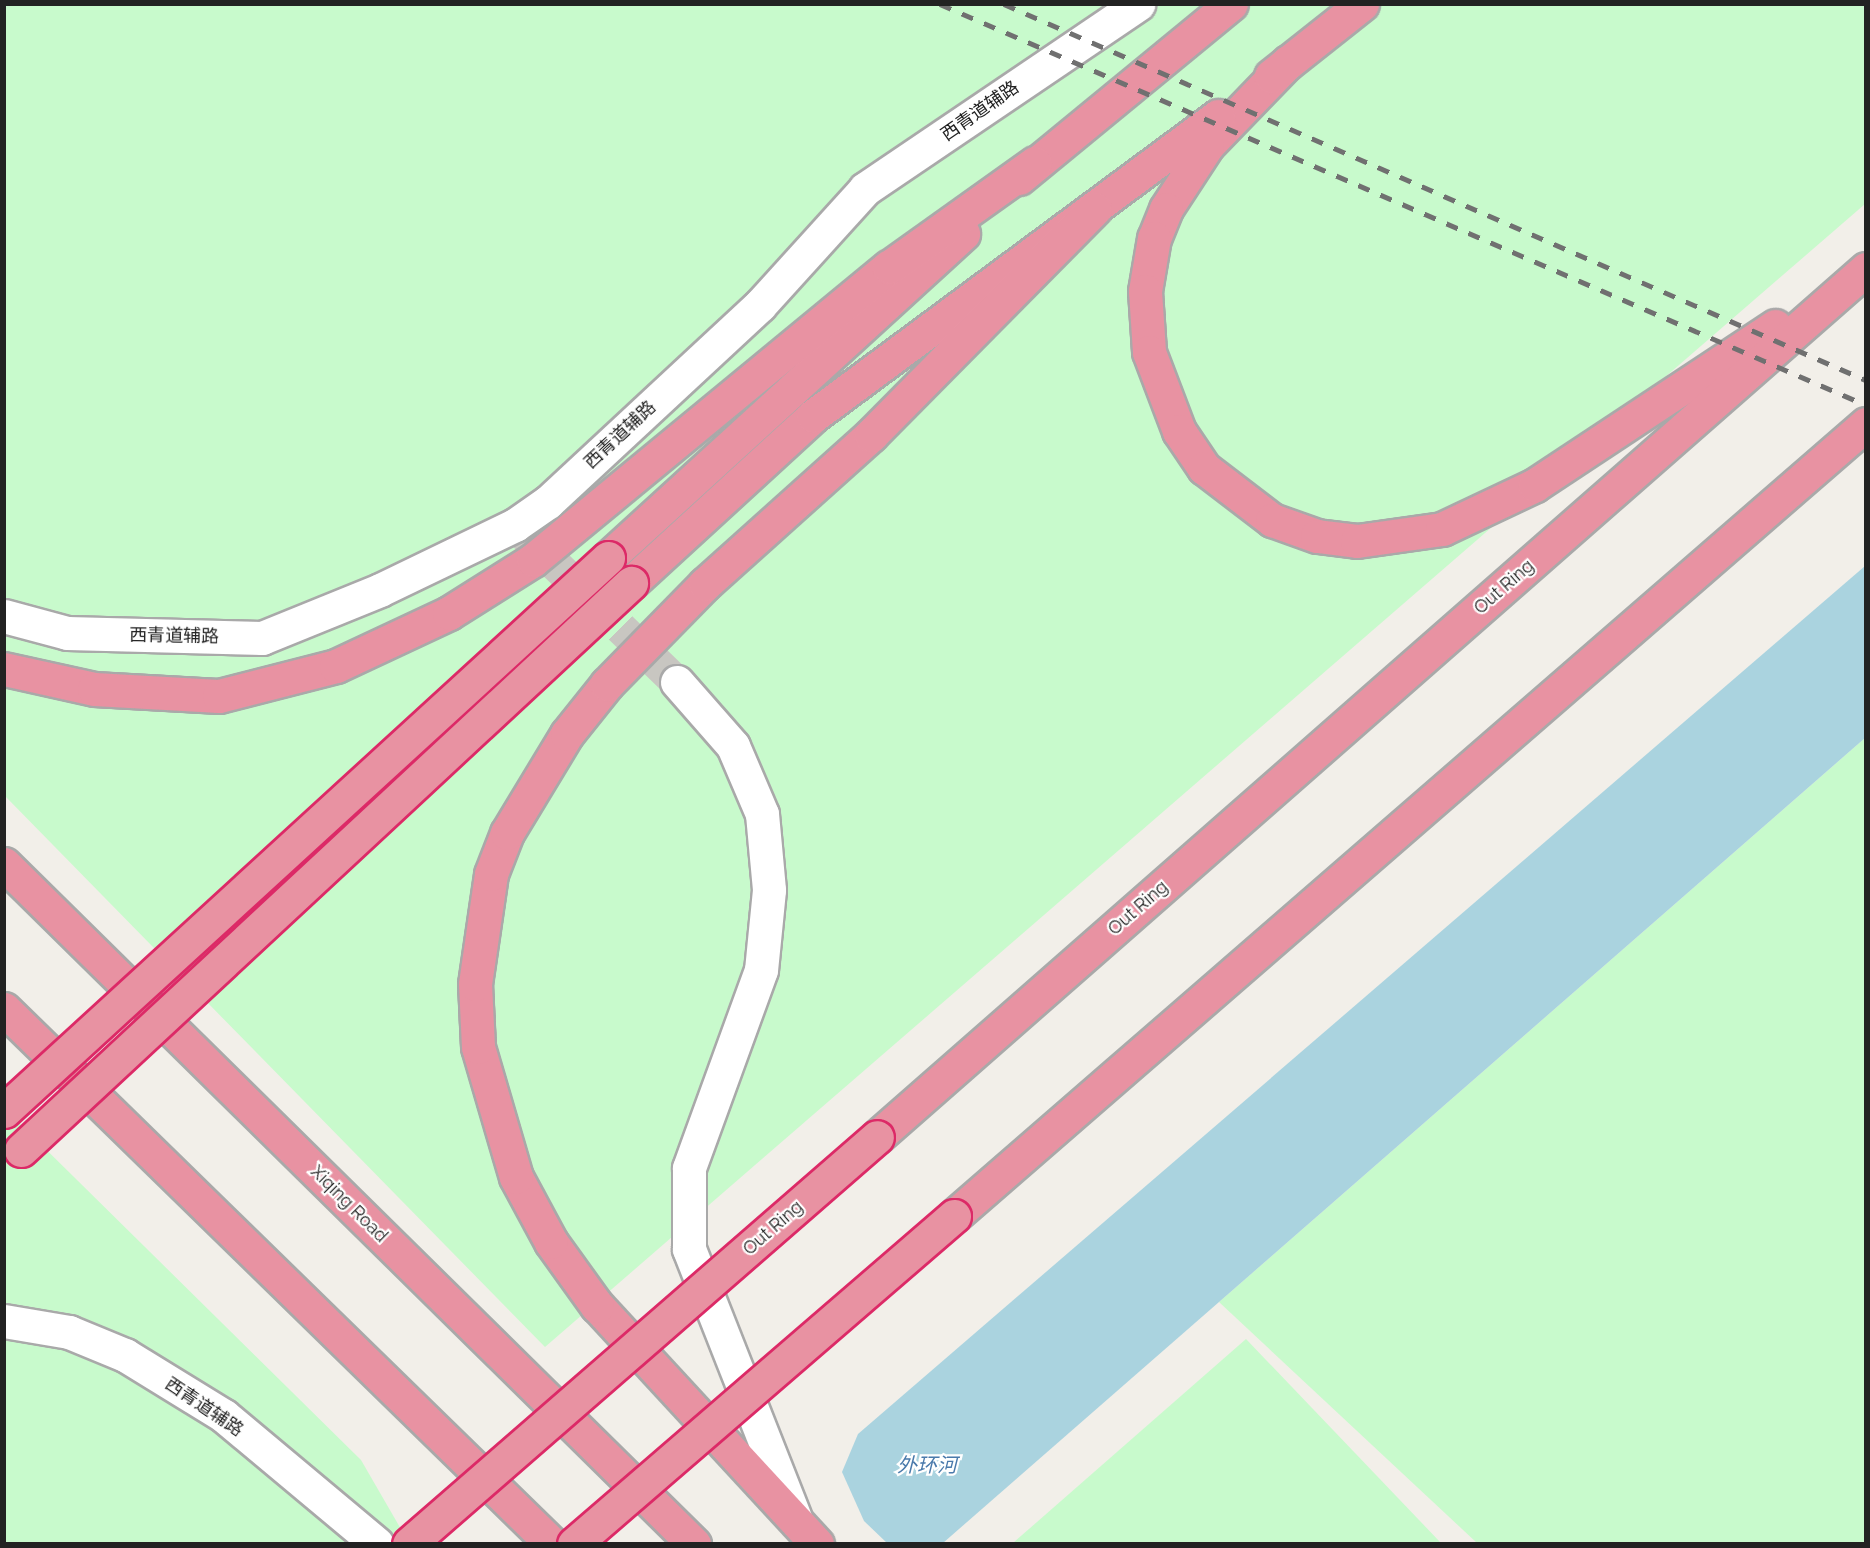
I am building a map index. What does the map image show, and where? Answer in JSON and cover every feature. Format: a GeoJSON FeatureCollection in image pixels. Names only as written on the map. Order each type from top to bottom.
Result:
{"type":"FeatureCollection","features":[{"type":"Feature","properties":{"kind":"highway"},"geometry":{"type":"LineString","coordinates":[[4,669],[94,689],[219,696],[336,666],[449,613],[533,560],[889,267],[1035,163],[1231,4]]}},
{"type":"Feature","properties":{"kind":"highway"},"geometry":{"type":"LineString","coordinates":[[13,1156],[813,416],[993,278],[1095,209],[1288,62],[1349,8]]}},
{"type":"Feature","properties":{"kind":"highway"},"geometry":{"type":"LineString","coordinates":[[1288,62],[1207,146],[1167,209],[1154,238],[1144,320],[1158,387],[1204,468],[1272,520],[1317,536],[1396,539],[1486,511],[1535,485],[1866,264]]}},
{"type":"Feature","properties":{"kind":"highway"},"geometry":{"type":"LineString","coordinates":[[4,1112],[608,558],[870,323],[1035,163]]}},
{"type":"Feature","properties":{"kind":"highway"},"geometry":{"type":"LineString","coordinates":[[817,1544],[794,1516],[597,1306],[551,1242],[516,1177],[478,1047],[475,984],[491,874],[507,833],[561,744],[607,684],[705,584],[905,401],[1095,209]]}},
{"type":"Feature","properties":{"kind":"highway","name":"Out Ring"},"geometry":{"type":"LineString","coordinates":[[409,1544],[877,1137],[1866,269]]}},
{"type":"Feature","properties":{"kind":"highway"},"geometry":{"type":"LineString","coordinates":[[574,1544],[1866,424]]}},
{"type":"Feature","properties":{"kind":"highway"},"geometry":{"type":"LineString","coordinates":[[1753,524],[1866,444]]}},
{"type":"Feature","properties":{"kind":"highway","name":"Xiqing Road"},"geometry":{"type":"LineString","coordinates":[[4,864],[694,1544]]}},
{"type":"Feature","properties":{"kind":"highway"},"geometry":{"type":"LineString","coordinates":[[7,1012],[552,1544]]}},
{"type":"Feature","properties":{"kind":"street","name":"西青道辅路"},"geometry":{"type":"LineString","coordinates":[[4,616],[67,633],[262,638],[380,590],[515,525],[548,502],[760,305],[865,189],[1138,4]]}},
{"type":"Feature","properties":{"kind":"street"},"geometry":{"type":"LineString","coordinates":[[677,682],[733,746],[762,814],[770,890],[761,970],[689,1168],[689,1250],[794,1516]]}},
{"type":"Feature","properties":{"kind":"street","name":"西青道辅路"},"geometry":{"type":"LineString","coordinates":[[4,1321],[69,1332],[125,1355],[224,1416],[377,1544]]}},
{"type":"Feature","properties":{"kind":"green space"},"geometry":{"type":"Polygon","coordinates":[[[4,5],[1865,5],[1865,204],[545,1347],[5,796],[4,5]]]}},
{"type":"Feature","properties":{"kind":"green space"},"geometry":{"type":"Polygon","coordinates":[[[1865,738],[1865,1543],[1477,1543],[1219,1302],[1865,738]]]}},
{"type":"Feature","properties":{"kind":"green space"},"geometry":{"type":"Polygon","coordinates":[[[4,1108],[361,1460],[409,1543],[5,1543],[4,1108]]]}},
{"type":"Feature","properties":{"kind":"green space"},"geometry":{"type":"Polygon","coordinates":[[[1246,1339],[1441,1543],[1013,1543],[1246,1339]]]}},
{"type":"Feature","properties":{"kind":"water","name":"外环河"},"geometry":{"type":"Polygon","coordinates":[[[1865,566],[1865,738],[943,1543],[887,1543],[864,1521],[842,1472],[858,1434],[1865,566]]]}},
{"type":"Feature","properties":{"kind":"tunnel"},"geometry":{"type":"LineString","coordinates":[[515,525],[677,682]]}},
{"type":"Feature","properties":{"kind":"railway"},"geometry":{"type":"LineString","coordinates":[[940,4],[1866,405]]}},
{"type":"Feature","properties":{"kind":"railway"},"geometry":{"type":"LineString","coordinates":[[1004,4],[1866,380]]}}]}
